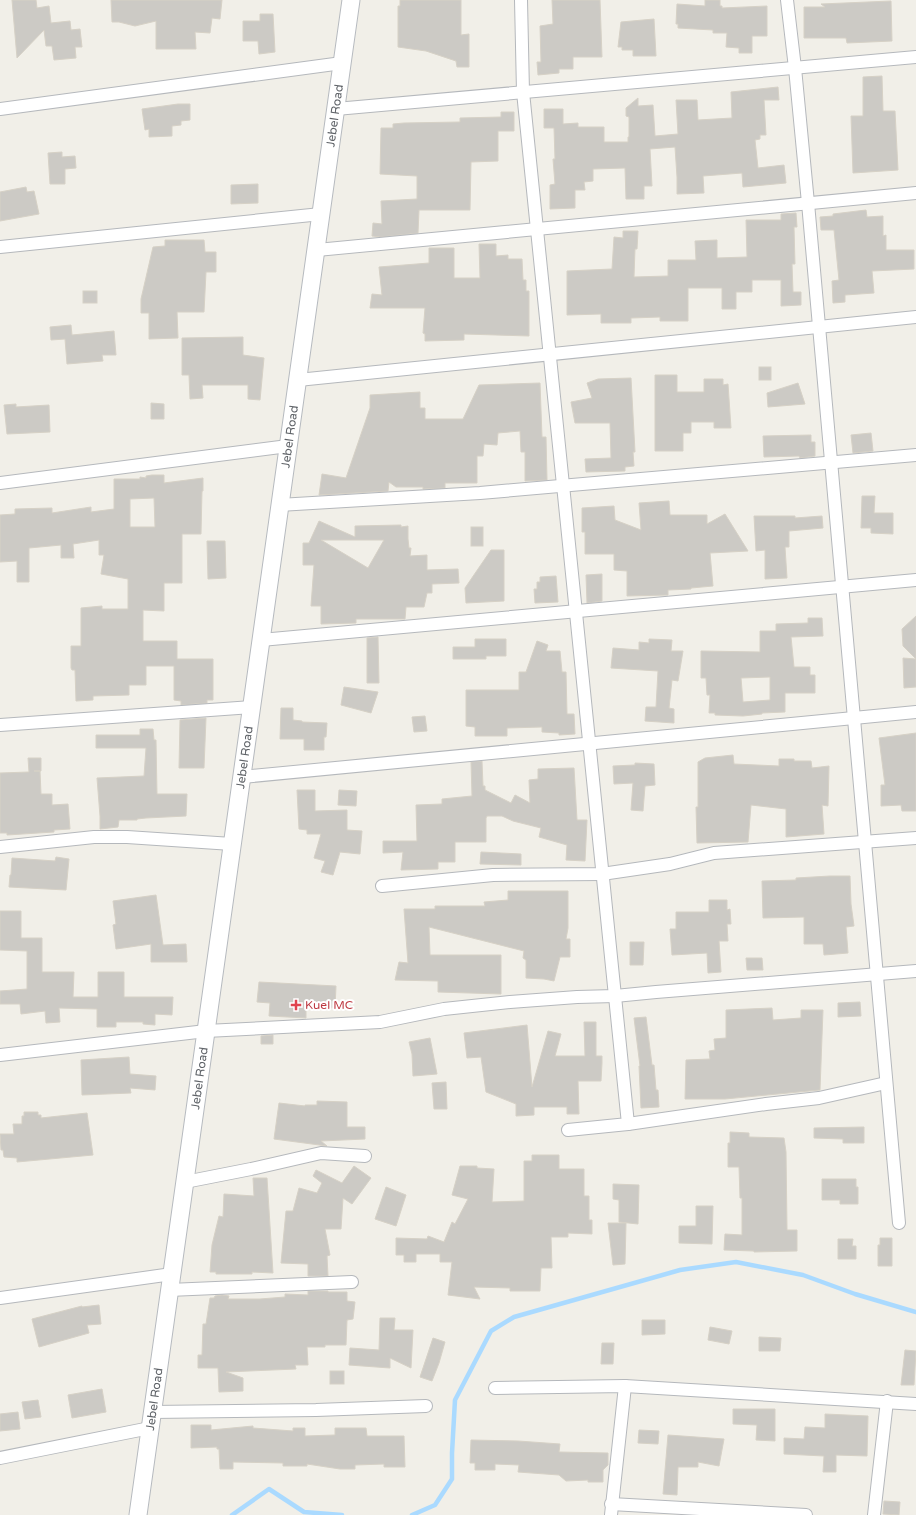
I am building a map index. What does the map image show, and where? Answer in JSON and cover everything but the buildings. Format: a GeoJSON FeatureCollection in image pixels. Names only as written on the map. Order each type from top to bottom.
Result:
{"type":"FeatureCollection","features":[{"type":"Feature","properties":{"kind":"main road","name":"Jebel Road"},"geometry":{"type":"LineString","coordinates":[[138,1515],[351,0]]}},
{"type":"Feature","properties":{"kind":"street"},"geometry":{"type":"LineString","coordinates":[[521,0],[523,92],[628,1124]]}},
{"type":"Feature","properties":{"kind":"street"},"geometry":{"type":"LineString","coordinates":[[787,0],[808,203],[899,1223]]}},
{"type":"Feature","properties":{"kind":"street"},"geometry":{"type":"LineString","coordinates":[[336,109],[916,57]]}},
{"type":"Feature","properties":{"kind":"street"},"geometry":{"type":"LineString","coordinates":[[0,109],[342,63]]}},
{"type":"Feature","properties":{"kind":"street"},"geometry":{"type":"LineString","coordinates":[[317,250],[916,193]]}},
{"type":"Feature","properties":{"kind":"street"},"geometry":{"type":"LineString","coordinates":[[0,248],[321,214]]}},
{"type":"Feature","properties":{"kind":"street"},"geometry":{"type":"LineString","coordinates":[[298,380],[916,317]]}},
{"type":"Feature","properties":{"kind":"street"},"geometry":{"type":"LineString","coordinates":[[0,483],[288,446]]}},
{"type":"Feature","properties":{"kind":"street"},"geometry":{"type":"LineString","coordinates":[[279,505],[480,493],[916,455]]}},
{"type":"Feature","properties":{"kind":"street"},"geometry":{"type":"LineString","coordinates":[[261,640],[916,580]]}},
{"type":"Feature","properties":{"kind":"street"},"geometry":{"type":"LineString","coordinates":[[0,725],[252,707]]}},
{"type":"Feature","properties":{"kind":"street"},"geometry":{"type":"LineString","coordinates":[[242,777],[916,712]]}},
{"type":"Feature","properties":{"kind":"street"},"geometry":{"type":"LineString","coordinates":[[0,847],[94,837],[127,837],[232,844]]}},
{"type":"Feature","properties":{"kind":"street"},"geometry":{"type":"LineString","coordinates":[[382,886],[493,875],[602,874],[670,864],[714,853],[916,838]]}},
{"type":"Feature","properties":{"kind":"street"},"geometry":{"type":"LineString","coordinates":[[0,1055],[206,1031],[380,1022],[444,1009],[510,1002],[615,996],[916,971]]}},
{"type":"Feature","properties":{"kind":"street"},"geometry":{"type":"LineString","coordinates":[[568,1130],[628,1124],[766,1104],[820,1098],[886,1083]]}},
{"type":"Feature","properties":{"kind":"street"},"geometry":{"type":"LineString","coordinates":[[184,1182],[321,1153],[364,1156]]}},
{"type":"Feature","properties":{"kind":"street"},"geometry":{"type":"LineString","coordinates":[[0,1298],[170,1282],[352,1282]]}},
{"type":"Feature","properties":{"kind":"street"},"geometry":{"type":"LineString","coordinates":[[625,1386],[611,1509],[806,1515]]}},
{"type":"Feature","properties":{"kind":"street"},"geometry":{"type":"LineString","coordinates":[[495,1388],[625,1386],[887,1401],[916,1404]]}},
{"type":"Feature","properties":{"kind":"street"},"geometry":{"type":"LineString","coordinates":[[874,1515],[887,1401]]}},
{"type":"Feature","properties":{"kind":"street"},"geometry":{"type":"LineString","coordinates":[[0,1458],[151,1420],[316,1410],[426,1406]]}},
{"type":"Feature","properties":{"kind":"waterway"},"geometry":{"type":"LineString","coordinates":[[412,1515],[435,1505],[452,1479],[455,1400],[491,1331],[514,1317],[680,1270],[736,1262],[803,1275],[855,1294],[916,1312]]}},
{"type":"Feature","properties":{"kind":"waterway"},"geometry":{"type":"LineString","coordinates":[[232,1515],[269,1489],[304,1512],[342,1515]]}},
{"type":"Feature","properties":{"kind":"place","name":"Kuel MC"},"geometry":{"type":"Point","coordinates":[296,1005]}}]}
